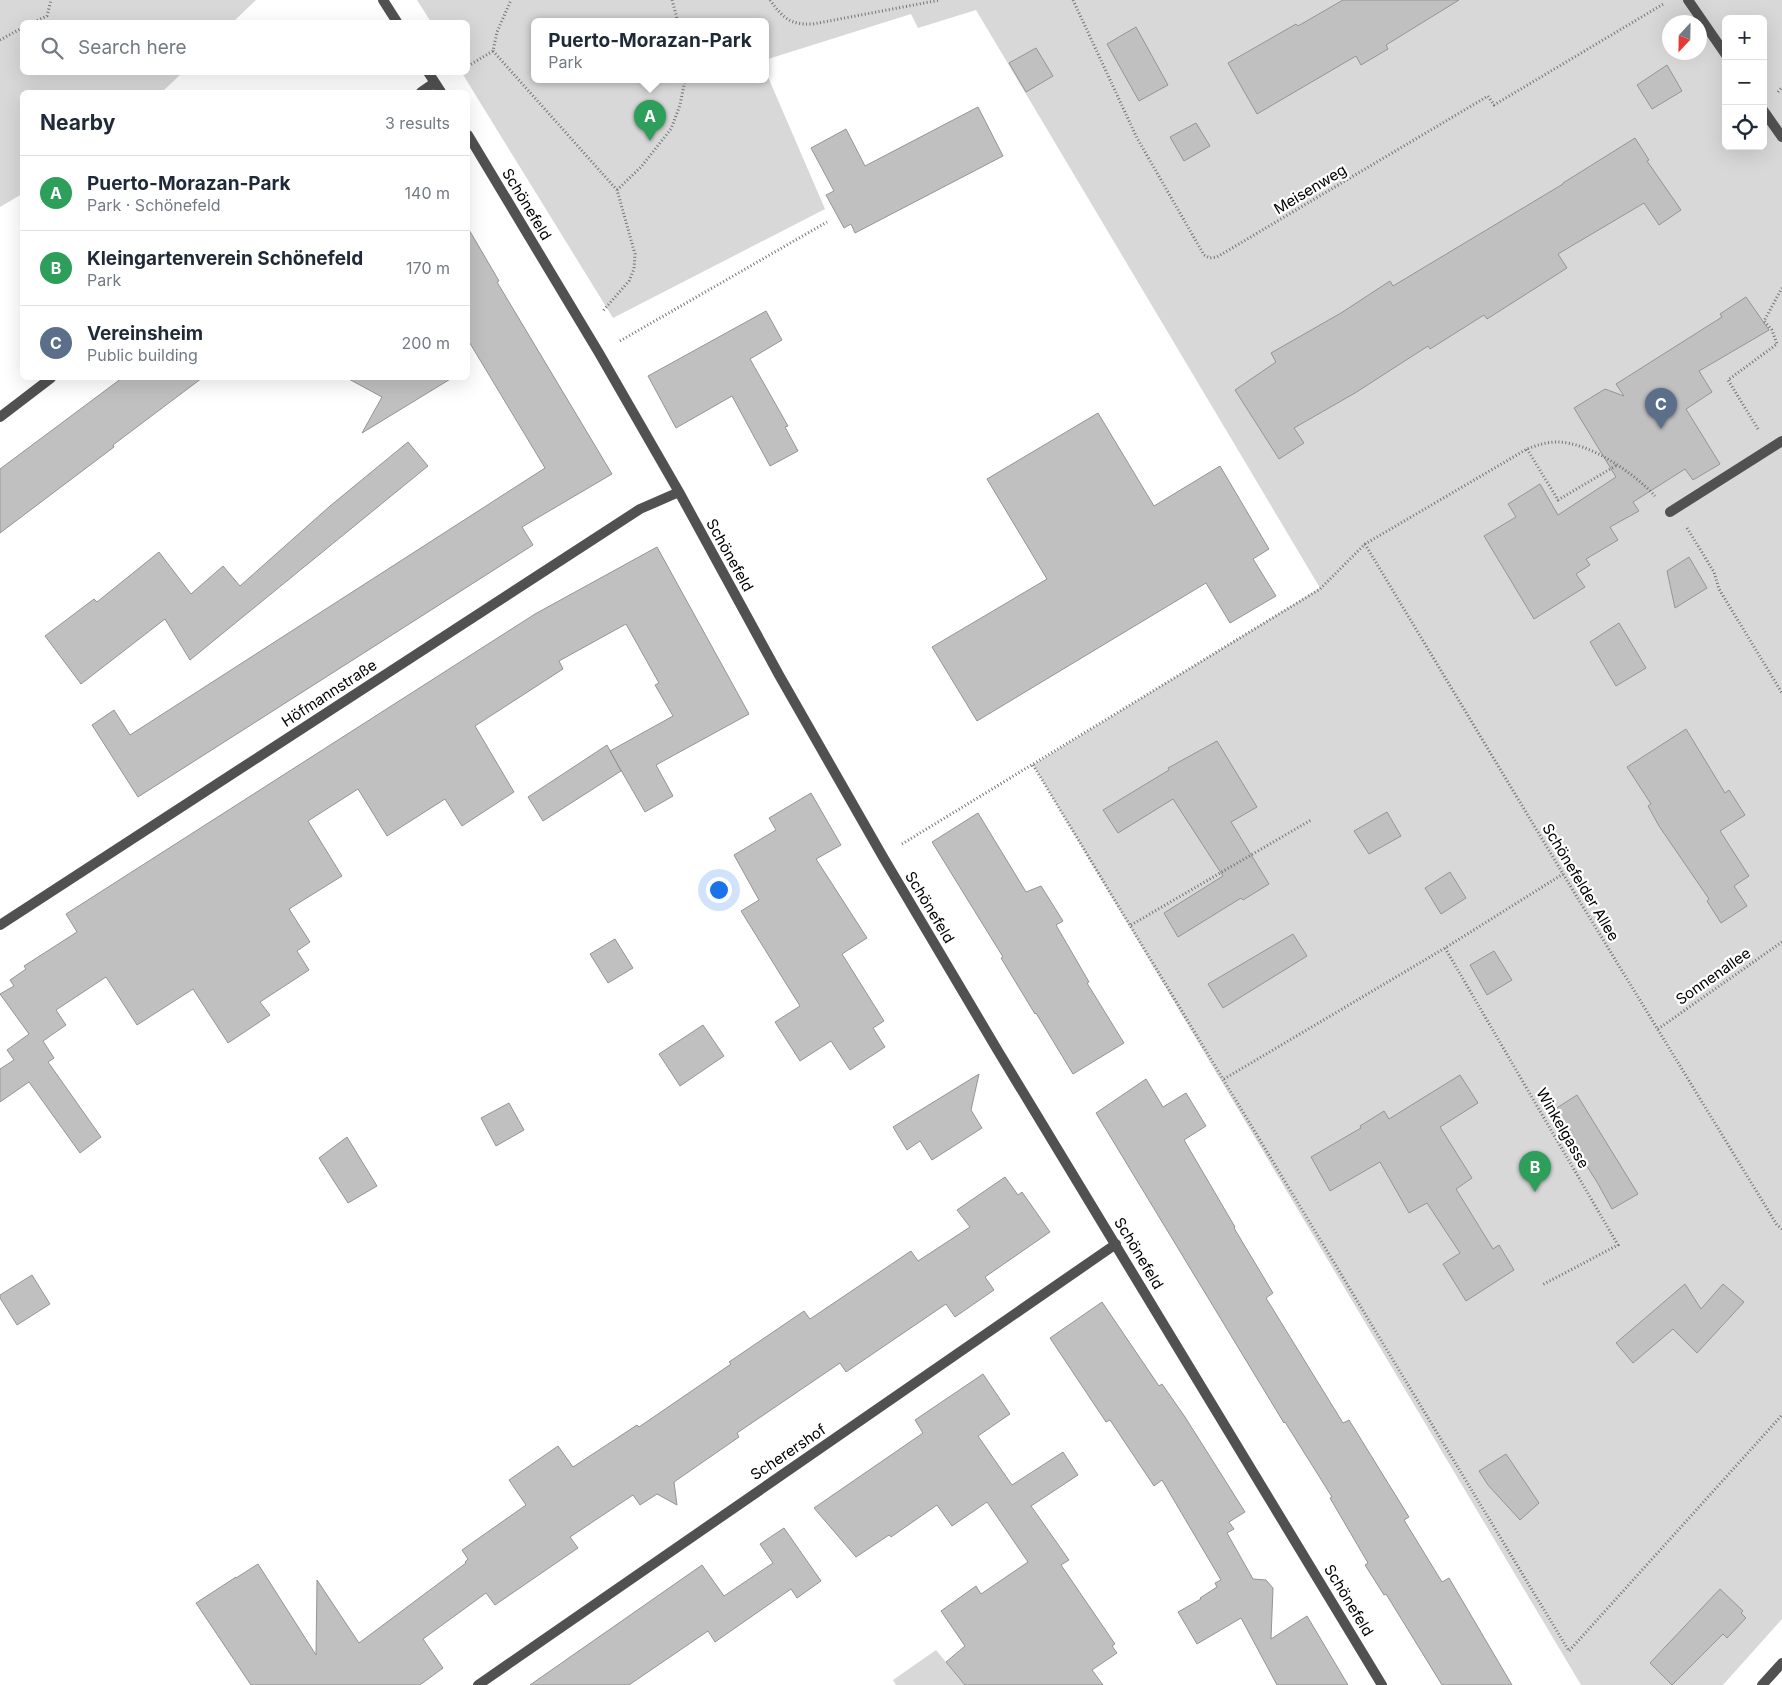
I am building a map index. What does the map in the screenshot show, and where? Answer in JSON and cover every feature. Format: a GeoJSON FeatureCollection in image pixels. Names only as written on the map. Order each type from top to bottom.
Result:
{"type":"FeatureCollection","features":[{"type":"Feature","properties":{"kind":"street"},"geometry":{"type":"LineString","coordinates":[[383,0],[396,20]]}},
{"type":"Feature","properties":{"kind":"street"},"geometry":{"type":"LineString","coordinates":[[1688,0],[1722,49]]}},
{"type":"Feature","properties":{"kind":"street"},"geometry":{"type":"LineString","coordinates":[[430,75],[439,90]]}},
{"type":"Feature","properties":{"kind":"street"},"geometry":{"type":"LineString","coordinates":[[424,90],[434,83]]}},
{"type":"Feature","properties":{"kind":"street"},"geometry":{"type":"LineString","coordinates":[[1767,116],[1782,137]]}},
{"type":"Feature","properties":{"kind":"street","name":"Schönefeld"},"geometry":{"type":"LineString","coordinates":[[470,138],[599,353],[679,492],[779,675],[882,856],[1382,1685]]}},
{"type":"Feature","properties":{"kind":"street"},"geometry":{"type":"LineString","coordinates":[[0,417],[48,380]]}},
{"type":"Feature","properties":{"kind":"street"},"geometry":{"type":"LineString","coordinates":[[1670,512],[1782,442]]}},
{"type":"Feature","properties":{"kind":"street","name":"Höfmannstraße"},"geometry":{"type":"LineString","coordinates":[[0,925],[640,510],[679,492]]}},
{"type":"Feature","properties":{"kind":"street","name":"Scherershof"},"geometry":{"type":"LineString","coordinates":[[478,1685],[1116,1244]]}},
{"type":"Feature","properties":{"kind":"street"},"geometry":{"type":"LineString","coordinates":[[1762,1685],[1782,1662]]}},
{"type":"Feature","properties":{"kind":"path"},"geometry":{"type":"LineString","coordinates":[[38,20],[47,16],[51,0]]}},
{"type":"Feature","properties":{"kind":"path"},"geometry":{"type":"LineString","coordinates":[[470,65],[493,51],[497,32],[511,0]]}},
{"type":"Feature","properties":{"kind":"path"},"geometry":{"type":"LineString","coordinates":[[672,0],[677,18]]}},
{"type":"Feature","properties":{"kind":"path"},"geometry":{"type":"LineString","coordinates":[[770,0],[780,14],[788,20],[802,25],[940,0]]}},
{"type":"Feature","properties":{"kind":"path","name":"Meisenweg"},"geometry":{"type":"LineString","coordinates":[[1073,0],[1137,138],[1204,255],[1210,258],[1217,257],[1488,96],[1494,104],[1671,0]]}},
{"type":"Feature","properties":{"kind":"path"},"geometry":{"type":"LineString","coordinates":[[0,40],[20,29]]}},
{"type":"Feature","properties":{"kind":"path"},"geometry":{"type":"LineString","coordinates":[[493,51],[617,190],[635,254],[634,269],[629,281],[586,332]]}},
{"type":"Feature","properties":{"kind":"path"},"geometry":{"type":"LineString","coordinates":[[617,190],[640,167],[671,129],[680,105],[684,83]]}},
{"type":"Feature","properties":{"kind":"path"},"geometry":{"type":"LineString","coordinates":[[599,353],[827,222]]}},
{"type":"Feature","properties":{"kind":"path"},"geometry":{"type":"LineString","coordinates":[[1771,448],[1728,380],[1777,344],[1772,330],[1764,321],[1782,288]]}},
{"type":"Feature","properties":{"kind":"path"},"geometry":{"type":"LineString","coordinates":[[882,856],[1320,588],[1365,544],[1527,449],[1548,443],[1566,443],[1617,464],[1651,491],[1670,512],[1683,521],[1714,572],[1719,589],[1782,693]]}},
{"type":"Feature","properties":{"kind":"path"},"geometry":{"type":"LineString","coordinates":[[1527,449],[1558,500],[1617,464]]}},
{"type":"Feature","properties":{"kind":"path","name":"Schönefelder Allee"},"geometry":{"type":"LineString","coordinates":[[1365,544],[1563,874],[1777,1225],[1782,1229]]}},
{"type":"Feature","properties":{"kind":"path"},"geometry":{"type":"LineString","coordinates":[[1033,764],[1569,1651],[1782,1415]]}},
{"type":"Feature","properties":{"kind":"path"},"geometry":{"type":"LineString","coordinates":[[1131,924],[1311,820]]}},
{"type":"Feature","properties":{"kind":"path"},"geometry":{"type":"LineString","coordinates":[[1224,1079],[1445,948],[1563,874]]}},
{"type":"Feature","properties":{"kind":"path","name":"Sonnenallee"},"geometry":{"type":"LineString","coordinates":[[1658,1029],[1782,942]]}},
{"type":"Feature","properties":{"kind":"path","name":"Winkelgasse"},"geometry":{"type":"LineString","coordinates":[[1445,948],[1618,1245],[1542,1285]]}},
{"type":"Feature","properties":{"kind":"shaded area"},"geometry":{"type":"Polygon","coordinates":[[[0,0],[256,0],[235,20],[20,20],[20,75],[180,75],[164,90],[20,90],[20,195],[0,207],[0,0]]]}},
{"type":"Feature","properties":{"kind":"shaded area"},"geometry":{"type":"Polygon","coordinates":[[[417,0],[1782,0],[1782,1619],[1723,1685],[1581,1685],[1033,765],[1320,588],[976,10],[918,28],[911,14],[769,59],[769,18],[531,18],[531,83],[769,83],[769,79],[825,209],[613,318],[463,75],[470,75],[470,20],[430,20],[417,0]]]}},
{"type":"Feature","properties":{"kind":"shaded area"},"geometry":{"type":"Polygon","coordinates":[[[936,1650],[965,1685],[896,1685],[893,1680],[936,1650]]]}},
{"type":"Feature","properties":{"kind":"building"},"geometry":{"type":"Polygon","coordinates":[[[1343,0],[1459,0],[1386,45],[1388,49],[1361,65],[1356,56],[1257,114],[1228,63],[1296,24],[1298,26],[1343,0]]]}},
{"type":"Feature","properties":{"kind":"building"},"geometry":{"type":"Polygon","coordinates":[[[1136,27],[1168,85],[1139,101],[1107,44],[1136,27]]]}},
{"type":"Feature","properties":{"kind":"building"},"geometry":{"type":"Polygon","coordinates":[[[1036,48],[1053,76],[1026,92],[1009,63],[1036,48]]]}},
{"type":"Feature","properties":{"kind":"building"},"geometry":{"type":"Polygon","coordinates":[[[1667,65],[1682,91],[1652,109],[1637,85],[1667,65]]]}},
{"type":"Feature","properties":{"kind":"building"},"geometry":{"type":"Polygon","coordinates":[[[978,107],[1003,156],[855,233],[851,224],[844,228],[826,195],[834,191],[811,148],[846,129],[865,166],[978,107]]]}},
{"type":"Feature","properties":{"kind":"building"},"geometry":{"type":"Polygon","coordinates":[[[1196,123],[1210,146],[1184,161],[1170,137],[1196,123]]]}},
{"type":"Feature","properties":{"kind":"building"},"geometry":{"type":"Polygon","coordinates":[[[1635,138],[1649,160],[1647,161],[1681,210],[1659,225],[1644,203],[1558,254],[1567,268],[1487,319],[1484,315],[1430,349],[1428,346],[1355,393],[1294,428],[1304,443],[1279,459],[1235,390],[1276,362],[1271,353],[1341,313],[1390,281],[1393,286],[1563,184],[1635,138]]]}},
{"type":"Feature","properties":{"kind":"building"},"geometry":{"type":"Polygon","coordinates":[[[470,231],[499,281],[497,282],[612,474],[522,527],[533,545],[138,797],[92,725],[114,710],[130,735],[545,468],[470,343],[470,231]]]}},
{"type":"Feature","properties":{"kind":"building"},"geometry":{"type":"Polygon","coordinates":[[[1746,297],[1769,330],[1699,371],[1712,392],[1686,409],[1720,464],[1693,480],[1685,469],[1633,502],[1639,511],[1610,527],[1618,540],[1586,559],[1590,565],[1576,574],[1585,587],[1534,619],[1484,536],[1516,517],[1508,504],[1540,484],[1558,515],[1616,477],[1574,408],[1605,389],[1624,396],[1616,384],[1722,317],[1720,314],[1746,297]]]}},
{"type":"Feature","properties":{"kind":"building"},"geometry":{"type":"Polygon","coordinates":[[[766,311],[782,340],[750,359],[788,426],[785,427],[798,451],[770,466],[732,396],[676,428],[648,376],[766,311]]]}},
{"type":"Feature","properties":{"kind":"building"},"geometry":{"type":"Polygon","coordinates":[[[119,380],[199,380],[0,533],[0,469],[119,380]]]}},
{"type":"Feature","properties":{"kind":"building"},"geometry":{"type":"Polygon","coordinates":[[[351,380],[449,380],[362,433],[382,397],[351,380]]]}},
{"type":"Feature","properties":{"kind":"building"},"geometry":{"type":"Polygon","coordinates":[[[1098,413],[1154,506],[1220,466],[1269,549],[1253,559],[1276,596],[1230,623],[1206,583],[977,721],[932,647],[1047,579],[987,479],[1098,413]]]}},
{"type":"Feature","properties":{"kind":"building"},"geometry":{"type":"Polygon","coordinates":[[[408,442],[428,466],[190,660],[165,619],[81,684],[45,636],[94,599],[97,602],[159,552],[191,594],[223,566],[240,586],[330,506],[408,442]]]}},
{"type":"Feature","properties":{"kind":"building"},"geometry":{"type":"Polygon","coordinates":[[[657,547],[749,714],[656,765],[673,796],[645,812],[610,751],[673,716],[655,685],[659,683],[626,624],[559,661],[563,669],[475,726],[514,792],[462,826],[445,799],[387,836],[358,789],[308,821],[342,876],[289,909],[310,942],[297,951],[309,970],[260,1002],[270,1015],[228,1043],[193,989],[137,1025],[106,977],[56,1010],[66,1025],[43,1041],[54,1058],[48,1062],[101,1137],[80,1153],[29,1082],[0,1102],[0,1069],[14,1060],[7,1050],[29,1034],[0,994],[14,986],[10,980],[26,969],[24,966],[77,932],[66,914],[535,614],[657,547]]]}},
{"type":"Feature","properties":{"kind":"building"},"geometry":{"type":"Polygon","coordinates":[[[1689,557],[1707,588],[1675,608],[1667,571],[1689,557]]]}},
{"type":"Feature","properties":{"kind":"building"},"geometry":{"type":"Polygon","coordinates":[[[1619,623],[1646,668],[1616,686],[1590,642],[1619,623]]]}},
{"type":"Feature","properties":{"kind":"building"},"geometry":{"type":"Polygon","coordinates":[[[1686,729],[1725,793],[1729,790],[1745,815],[1720,831],[1749,876],[1734,886],[1747,906],[1721,923],[1707,901],[1709,899],[1659,826],[1648,806],[1651,804],[1627,767],[1686,729]]]}},
{"type":"Feature","properties":{"kind":"building"},"geometry":{"type":"Polygon","coordinates":[[[1217,741],[1257,807],[1231,822],[1269,884],[1243,900],[1241,898],[1178,937],[1164,913],[1223,876],[1173,799],[1118,833],[1103,810],[1169,770],[1168,768],[1217,741]]]}},
{"type":"Feature","properties":{"kind":"building"},"geometry":{"type":"Polygon","coordinates":[[[607,745],[621,771],[543,821],[528,797],[607,745]]]}},
{"type":"Feature","properties":{"kind":"building"},"geometry":{"type":"Polygon","coordinates":[[[811,793],[841,845],[816,859],[867,938],[842,954],[884,1021],[873,1028],[885,1047],[850,1070],[831,1041],[800,1061],[775,1022],[800,1006],[741,911],[759,900],[734,855],[776,830],[769,818],[811,793]]]}},
{"type":"Feature","properties":{"kind":"building"},"geometry":{"type":"Polygon","coordinates":[[[1387,812],[1401,836],[1369,854],[1354,831],[1387,812]]]}},
{"type":"Feature","properties":{"kind":"building"},"geometry":{"type":"Polygon","coordinates":[[[978,813],[1026,892],[1041,886],[1063,921],[1056,925],[1089,982],[1087,983],[1124,1043],[1073,1074],[932,842],[978,813]]]}},
{"type":"Feature","properties":{"kind":"building"},"geometry":{"type":"Polygon","coordinates":[[[1450,872],[1466,898],[1441,914],[1425,888],[1450,872]]]}},
{"type":"Feature","properties":{"kind":"building"},"geometry":{"type":"Polygon","coordinates":[[[1293,934],[1307,956],[1223,1008],[1208,984],[1293,934]]]}},
{"type":"Feature","properties":{"kind":"building"},"geometry":{"type":"Polygon","coordinates":[[[615,939],[633,968],[608,983],[590,954],[615,939]]]}},
{"type":"Feature","properties":{"kind":"building"},"geometry":{"type":"Polygon","coordinates":[[[1494,951],[1512,980],[1487,995],[1470,965],[1494,951]]]}},
{"type":"Feature","properties":{"kind":"building"},"geometry":{"type":"Polygon","coordinates":[[[703,1025],[724,1056],[680,1086],[659,1054],[703,1025]]]}},
{"type":"Feature","properties":{"kind":"building"},"geometry":{"type":"Polygon","coordinates":[[[979,1074],[971,1110],[982,1128],[932,1160],[920,1141],[907,1150],[893,1127],[979,1074]]]}},
{"type":"Feature","properties":{"kind":"building"},"geometry":{"type":"Polygon","coordinates":[[[1460,1075],[1478,1103],[1440,1127],[1472,1178],[1456,1189],[1493,1249],[1499,1245],[1514,1270],[1466,1301],[1443,1264],[1460,1253],[1427,1203],[1409,1213],[1380,1162],[1330,1191],[1311,1157],[1361,1128],[1360,1126],[1384,1111],[1389,1119],[1460,1075]]]}},
{"type":"Feature","properties":{"kind":"building"},"geometry":{"type":"Polygon","coordinates":[[[1146,1079],[1163,1107],[1186,1093],[1206,1126],[1184,1140],[1273,1293],[1266,1298],[1343,1423],[1349,1420],[1409,1517],[1404,1520],[1442,1582],[1449,1578],[1512,1685],[1442,1685],[1386,1594],[1384,1595],[1365,1565],[1368,1563],[1330,1498],[1332,1497],[1284,1423],[1096,1113],[1146,1079]]]}},
{"type":"Feature","properties":{"kind":"building"},"geometry":{"type":"Polygon","coordinates":[[[1577,1095],[1638,1194],[1612,1209],[1552,1111],[1577,1095]]]}},
{"type":"Feature","properties":{"kind":"building"},"geometry":{"type":"Polygon","coordinates":[[[509,1103],[524,1130],[496,1146],[481,1118],[509,1103]]]}},
{"type":"Feature","properties":{"kind":"building"},"geometry":{"type":"Polygon","coordinates":[[[347,1137],[377,1186],[348,1203],[319,1158],[347,1137]]]}},
{"type":"Feature","properties":{"kind":"building"},"geometry":{"type":"Polygon","coordinates":[[[1005,1177],[1018,1195],[1022,1192],[1050,1232],[985,1277],[994,1290],[955,1317],[946,1304],[846,1372],[840,1363],[737,1433],[739,1437],[674,1482],[677,1505],[657,1494],[640,1505],[633,1495],[570,1537],[578,1548],[495,1605],[486,1593],[423,1639],[443,1668],[420,1685],[251,1685],[196,1603],[258,1564],[316,1655],[317,1580],[359,1643],[466,1563],[468,1559],[462,1550],[526,1505],[509,1480],[558,1446],[573,1467],[637,1425],[639,1427],[804,1311],[810,1319],[911,1251],[918,1261],[970,1227],[957,1210],[1005,1177]]]}},
{"type":"Feature","properties":{"kind":"building"},"geometry":{"type":"Polygon","coordinates":[[[32,1275],[50,1304],[17,1325],[0,1295],[32,1275]]]}},
{"type":"Feature","properties":{"kind":"building"},"geometry":{"type":"Polygon","coordinates":[[[1685,1284],[1701,1309],[1723,1284],[1744,1302],[1697,1353],[1673,1329],[1633,1363],[1616,1343],[1685,1284]]]}},
{"type":"Feature","properties":{"kind":"building"},"geometry":{"type":"Polygon","coordinates":[[[1102,1302],[1159,1386],[1162,1384],[1185,1417],[1245,1512],[1229,1522],[1234,1529],[1227,1533],[1253,1579],[1266,1580],[1273,1588],[1271,1639],[1307,1616],[1348,1685],[1277,1685],[1241,1618],[1197,1644],[1178,1612],[1201,1599],[1217,1587],[1215,1583],[1221,1580],[1162,1480],[1154,1486],[1110,1420],[1106,1422],[1050,1338],[1102,1302]]]}},
{"type":"Feature","properties":{"kind":"building"},"geometry":{"type":"Polygon","coordinates":[[[983,1374],[1010,1414],[978,1436],[1012,1485],[1063,1452],[1078,1475],[1031,1506],[1069,1560],[1061,1565],[1115,1644],[1112,1646],[1117,1653],[1092,1670],[1103,1685],[965,1685],[946,1662],[965,1646],[941,1611],[976,1586],[981,1594],[1028,1562],[987,1502],[952,1526],[937,1505],[891,1537],[889,1535],[856,1557],[814,1508],[923,1433],[915,1420],[983,1374]]]}},
{"type":"Feature","properties":{"kind":"building"},"geometry":{"type":"Polygon","coordinates":[[[1506,1454],[1539,1503],[1520,1520],[1488,1485],[1479,1471],[1506,1454]]]}},
{"type":"Feature","properties":{"kind":"building"},"geometry":{"type":"Polygon","coordinates":[[[784,1528],[821,1581],[797,1598],[791,1589],[715,1642],[708,1631],[629,1685],[530,1685],[702,1565],[724,1596],[773,1563],[760,1544],[784,1528]]]}},
{"type":"Feature","properties":{"kind":"building"},"geometry":{"type":"Polygon","coordinates":[[[1720,1589],[1743,1611],[1741,1613],[1746,1618],[1727,1638],[1723,1634],[1672,1685],[1650,1663],[1720,1589]]]}},
{"type":"Feature","properties":{"kind":"place","name":"Puerto-Morazan-Park"},"geometry":{"type":"Point","coordinates":[650,141]}},
{"type":"Feature","properties":{"kind":"place","name":"Vereinsheim"},"geometry":{"type":"Point","coordinates":[1661,429]}},
{"type":"Feature","properties":{"kind":"place","name":"Kleingartenverein Schönefeld"},"geometry":{"type":"Point","coordinates":[1535,1192]}}]}
